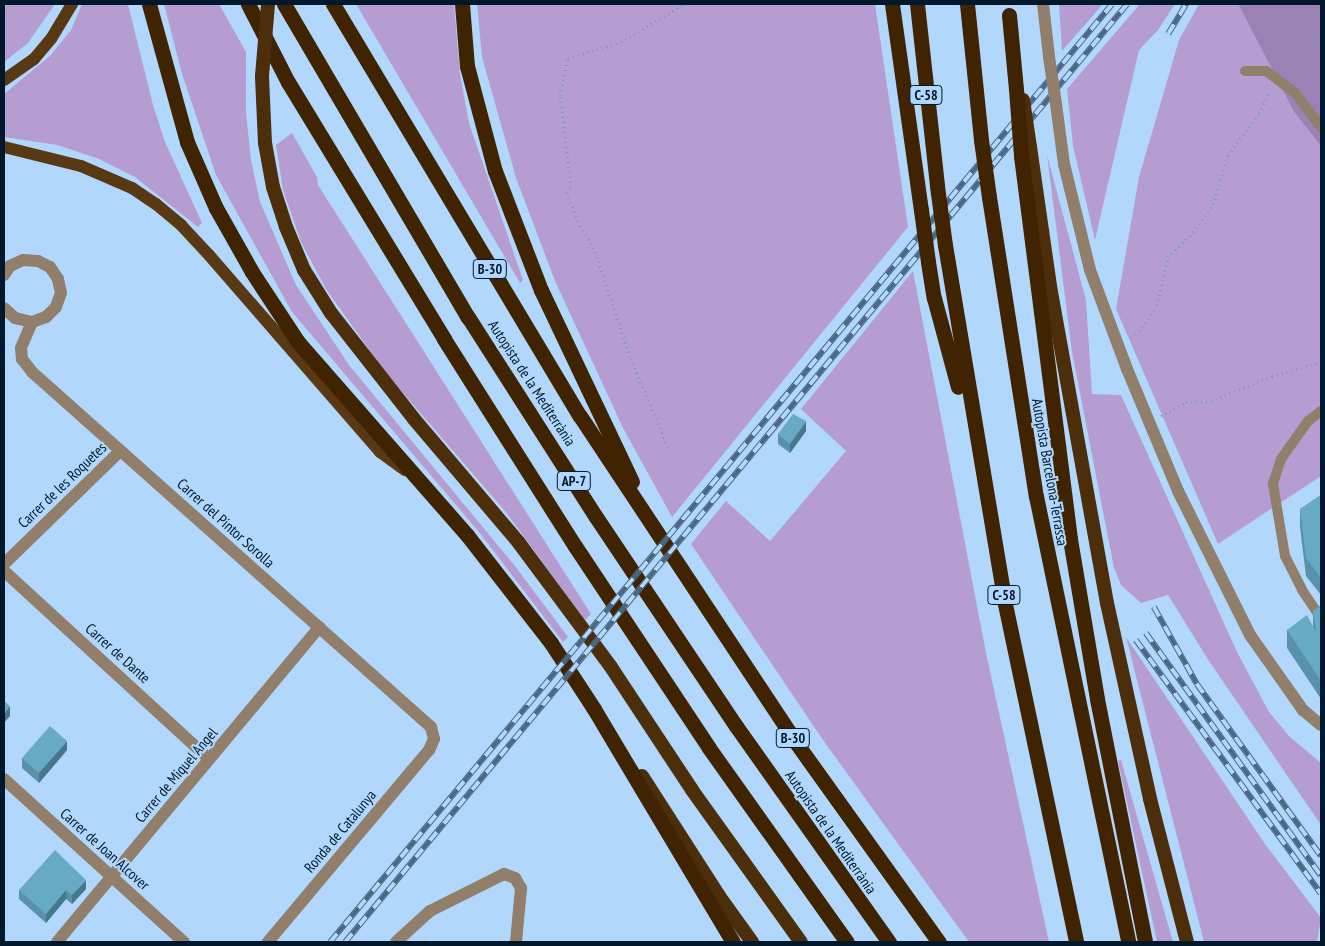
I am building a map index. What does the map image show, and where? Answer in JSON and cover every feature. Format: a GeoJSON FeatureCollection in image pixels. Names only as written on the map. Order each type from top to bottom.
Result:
{"type":"FeatureCollection","features":[{"type":"Feature","properties":{"kind":"highway"},"geometry":{"type":"LineString","coordinates":[[149,4],[187,142],[234,242],[298,342],[505,581],[638,770],[719,896],[752,942]]}},
{"type":"Feature","properties":{"kind":"highway","name":"AP-7"},"geometry":{"type":"LineString","coordinates":[[248,4],[288,82],[444,340],[575,546],[698,732],[847,942]]}},
{"type":"Feature","properties":{"kind":"highway"},"geometry":{"type":"LineString","coordinates":[[268,4],[262,76],[265,143],[273,187],[286,228],[304,270],[331,313],[414,420],[519,543],[611,667],[692,790],[801,942]]}},
{"type":"Feature","properties":{"kind":"highway","name":"Autopista de la Mediterrània"},"geometry":{"type":"LineString","coordinates":[[284,4],[468,317],[596,517],[736,726],[889,942]]}},
{"type":"Feature","properties":{"kind":"highway","name":"B-30"},"geometry":{"type":"LineString","coordinates":[[333,4],[574,408],[796,744],[939,942]]}},
{"type":"Feature","properties":{"kind":"highway"},"geometry":{"type":"LineString","coordinates":[[462,4],[467,66],[474,98],[511,215],[541,290],[654,529]]}},
{"type":"Feature","properties":{"kind":"highway"},"geometry":{"type":"LineString","coordinates":[[892,4],[934,298],[982,475]]}},
{"type":"Feature","properties":{"kind":"highway","name":"C-58"},"geometry":{"type":"LineString","coordinates":[[917,4],[945,245],[982,475],[1005,604],[1076,942]]}},
{"type":"Feature","properties":{"kind":"highway","name":"Autopista Barcelona-Terrassa"},"geometry":{"type":"LineString","coordinates":[[967,4],[988,197],[1036,496],[1128,942]]}},
{"type":"Feature","properties":{"kind":"highway"},"geometry":{"type":"LineString","coordinates":[[1009,9],[1070,539],[1097,699],[1145,942]]}},
{"type":"Feature","properties":{"kind":"highway"},"geometry":{"type":"LineString","coordinates":[[1026,151],[1107,603],[1150,798],[1187,942]]}},
{"type":"Feature","properties":{"kind":"highway"},"geometry":{"type":"LineString","coordinates":[[594,709],[733,942]]}},
{"type":"Feature","properties":{"kind":"main road"},"geometry":{"type":"LineString","coordinates":[[4,80],[34,59],[51,40],[72,4]]}},
{"type":"Feature","properties":{"kind":"main road"},"geometry":{"type":"LineString","coordinates":[[4,147],[81,166],[132,188],[156,204],[181,225],[380,452],[420,481]]}},
{"type":"Feature","properties":{"kind":"street"},"geometry":{"type":"LineString","coordinates":[[1043,4],[1064,164],[1090,270],[1118,347],[1178,491],[1250,634],[1303,710],[1321,725]]}},
{"type":"Feature","properties":{"kind":"street"},"geometry":{"type":"LineString","coordinates":[[4,274],[10,266],[23,260],[38,261],[50,267],[58,279],[61,293],[56,307],[46,317],[32,322],[24,322],[5,312]]}},
{"type":"Feature","properties":{"kind":"street","name":"Carrer del Pintor Sorolla"},"geometry":{"type":"LineString","coordinates":[[32,322],[21,344],[25,364],[120,451],[431,727],[434,738]]}},
{"type":"Feature","properties":{"kind":"street","name":"Carrer de les Roquetes"},"geometry":{"type":"LineString","coordinates":[[4,564],[120,451]]}},
{"type":"Feature","properties":{"kind":"street","name":"Carrer de Dante"},"geometry":{"type":"LineString","coordinates":[[4,571],[209,759]]}},
{"type":"Feature","properties":{"kind":"street","name":"Carrer de Miquel Angel"},"geometry":{"type":"LineString","coordinates":[[57,942],[319,627]]}},
{"type":"Feature","properties":{"kind":"street","name":"Ronda de Catalunya"},"geometry":{"type":"LineString","coordinates":[[268,942],[429,750],[434,738]]}},
{"type":"Feature","properties":{"kind":"street","name":"Carrer de Joan Alcover"},"geometry":{"type":"LineString","coordinates":[[4,779],[184,942]]}},
{"type":"Feature","properties":{"kind":"street"},"geometry":{"type":"LineString","coordinates":[[396,942],[430,911],[484,882],[504,874],[515,878],[521,888],[516,942]]}},
{"type":"Feature","properties":{"kind":"lane"},"geometry":{"type":"LineString","coordinates":[[1245,71],[1266,71],[1295,92],[1321,127]]}},
{"type":"Feature","properties":{"kind":"lane"},"geometry":{"type":"LineString","coordinates":[[1321,411],[1308,421],[1281,459],[1273,484],[1285,556],[1302,590],[1321,618]]}},
{"type":"Feature","properties":{"kind":"path"},"geometry":{"type":"LineString","coordinates":[[668,447],[630,357],[594,248],[580,226],[566,192],[571,187],[560,95],[568,58],[621,42],[685,4]]}},
{"type":"Feature","properties":{"kind":"path"},"geometry":{"type":"LineString","coordinates":[[1118,347],[1139,331],[1157,305],[1168,258],[1190,236],[1213,204],[1228,155],[1259,113],[1276,79],[1321,32]]}},
{"type":"Feature","properties":{"kind":"path"},"geometry":{"type":"LineString","coordinates":[[1149,422],[1186,402],[1211,401],[1272,376],[1321,362]]}},
{"type":"Feature","properties":{"kind":"shaded area"},"geometry":{"type":"Polygon","coordinates":[[[4,4],[55,4],[28,43],[4,62],[4,4]]]}},
{"type":"Feature","properties":{"kind":"shaded area"},"geometry":{"type":"Polygon","coordinates":[[[82,4],[128,4],[153,105],[165,142],[202,223],[198,227],[135,177],[99,159],[57,145],[4,137],[4,94],[50,56],[71,30],[82,4]]]}},
{"type":"Feature","properties":{"kind":"shaded area"},"geometry":{"type":"Polygon","coordinates":[[[164,4],[219,4],[246,52],[246,113],[251,160],[260,202],[296,285],[349,365],[515,566],[568,637],[563,642],[479,532],[292,312],[216,175],[182,74],[164,4]]]}},
{"type":"Feature","properties":{"kind":"shaded area"},"geometry":{"type":"Polygon","coordinates":[[[356,4],[454,4],[460,74],[469,123],[523,280],[520,283],[356,4]]]}},
{"type":"Feature","properties":{"kind":"shaded area"},"geometry":{"type":"Polygon","coordinates":[[[477,4],[875,4],[908,227],[672,517],[623,428],[555,281],[516,178],[482,57],[477,4]]]}},
{"type":"Feature","properties":{"kind":"shaded area"},"geometry":{"type":"Polygon","coordinates":[[[1059,4],[1103,4],[1062,51],[1059,4]]]}},
{"type":"Feature","properties":{"kind":"shaded area"},"geometry":{"type":"Polygon","coordinates":[[[1140,4],[1175,4],[1158,30],[1139,50],[1095,240],[1073,146],[1067,89],[1140,4]]]}},
{"type":"Feature","properties":{"kind":"shaded area"},"geometry":{"type":"Polygon","coordinates":[[[1199,4],[1238,4],[1294,112],[1321,146],[1321,476],[1218,544],[1116,309],[1139,177],[1179,40],[1199,4]]]}},
{"type":"Feature","properties":{"kind":"shaded area"},"geometry":{"type":"Polygon","coordinates":[[[1238,4],[1321,4],[1321,146],[1294,112],[1238,4]]]}},
{"type":"Feature","properties":{"kind":"shaded area"},"geometry":{"type":"Polygon","coordinates":[[[292,133],[317,177],[318,185],[591,614],[585,620],[505,511],[385,372],[326,289],[301,242],[283,190],[276,145],[292,133]]]}},
{"type":"Feature","properties":{"kind":"shaded area"},"geometry":{"type":"Polygon","coordinates":[[[1047,155],[1086,300],[1092,394],[1121,395],[1237,652],[1269,712],[1289,736],[1321,763],[1321,825],[1209,661],[1168,595],[1141,603],[1121,585],[1114,568],[1072,352],[1047,155]]]}},
{"type":"Feature","properties":{"kind":"shaded area"},"geometry":{"type":"Polygon","coordinates":[[[913,271],[986,653],[1049,942],[969,942],[823,740],[691,544],[726,501],[770,541],[846,451],[801,409],[913,271]]]}},
{"type":"Feature","properties":{"kind":"shaded area"},"geometry":{"type":"Polygon","coordinates":[[[1126,637],[1265,844],[1321,918],[1317,942],[1204,942],[1126,637]]]}},
{"type":"Feature","properties":{"kind":"shaded area"},"geometry":{"type":"Polygon","coordinates":[[[1121,760],[1173,942],[1157,942],[1118,761],[1121,760]]]}},
{"type":"Feature","properties":{"kind":"building"},"geometry":{"type":"Polygon","coordinates":[[[793,414],[806,421],[790,444],[778,434],[793,414]]]}},
{"type":"Feature","properties":{"kind":"building"},"geometry":{"type":"Polygon","coordinates":[[[1321,495],[1321,578],[1306,558],[1300,509],[1321,495]]]}},
{"type":"Feature","properties":{"kind":"building"},"geometry":{"type":"Polygon","coordinates":[[[1321,605],[1321,681],[1287,630],[1307,615],[1316,632],[1313,611],[1321,605]]]}},
{"type":"Feature","properties":{"kind":"building"},"geometry":{"type":"Polygon","coordinates":[[[4,701],[10,706],[4,714],[4,701]]]}},
{"type":"Feature","properties":{"kind":"building"},"geometry":{"type":"Polygon","coordinates":[[[50,726],[67,741],[39,773],[22,758],[50,726]]]}},
{"type":"Feature","properties":{"kind":"building"},"geometry":{"type":"Polygon","coordinates":[[[55,850],[86,880],[72,895],[66,890],[46,914],[19,890],[55,850]]]}},
{"type":"Feature","properties":{"kind":"railway"},"geometry":{"type":"LineString","coordinates":[[330,942],[1112,4]]}},
{"type":"Feature","properties":{"kind":"railway"},"geometry":{"type":"LineString","coordinates":[[345,942],[1127,4]]}},
{"type":"Feature","properties":{"kind":"railway"},"geometry":{"type":"LineString","coordinates":[[1168,34],[1186,4]]}},
{"type":"Feature","properties":{"kind":"railway"},"geometry":{"type":"LineString","coordinates":[[1154,607],[1197,684],[1321,856]]}},
{"type":"Feature","properties":{"kind":"railway"},"geometry":{"type":"LineString","coordinates":[[1146,633],[1321,876]]}},
{"type":"Feature","properties":{"kind":"railway"},"geometry":{"type":"LineString","coordinates":[[1136,640],[1321,894]]}}]}
